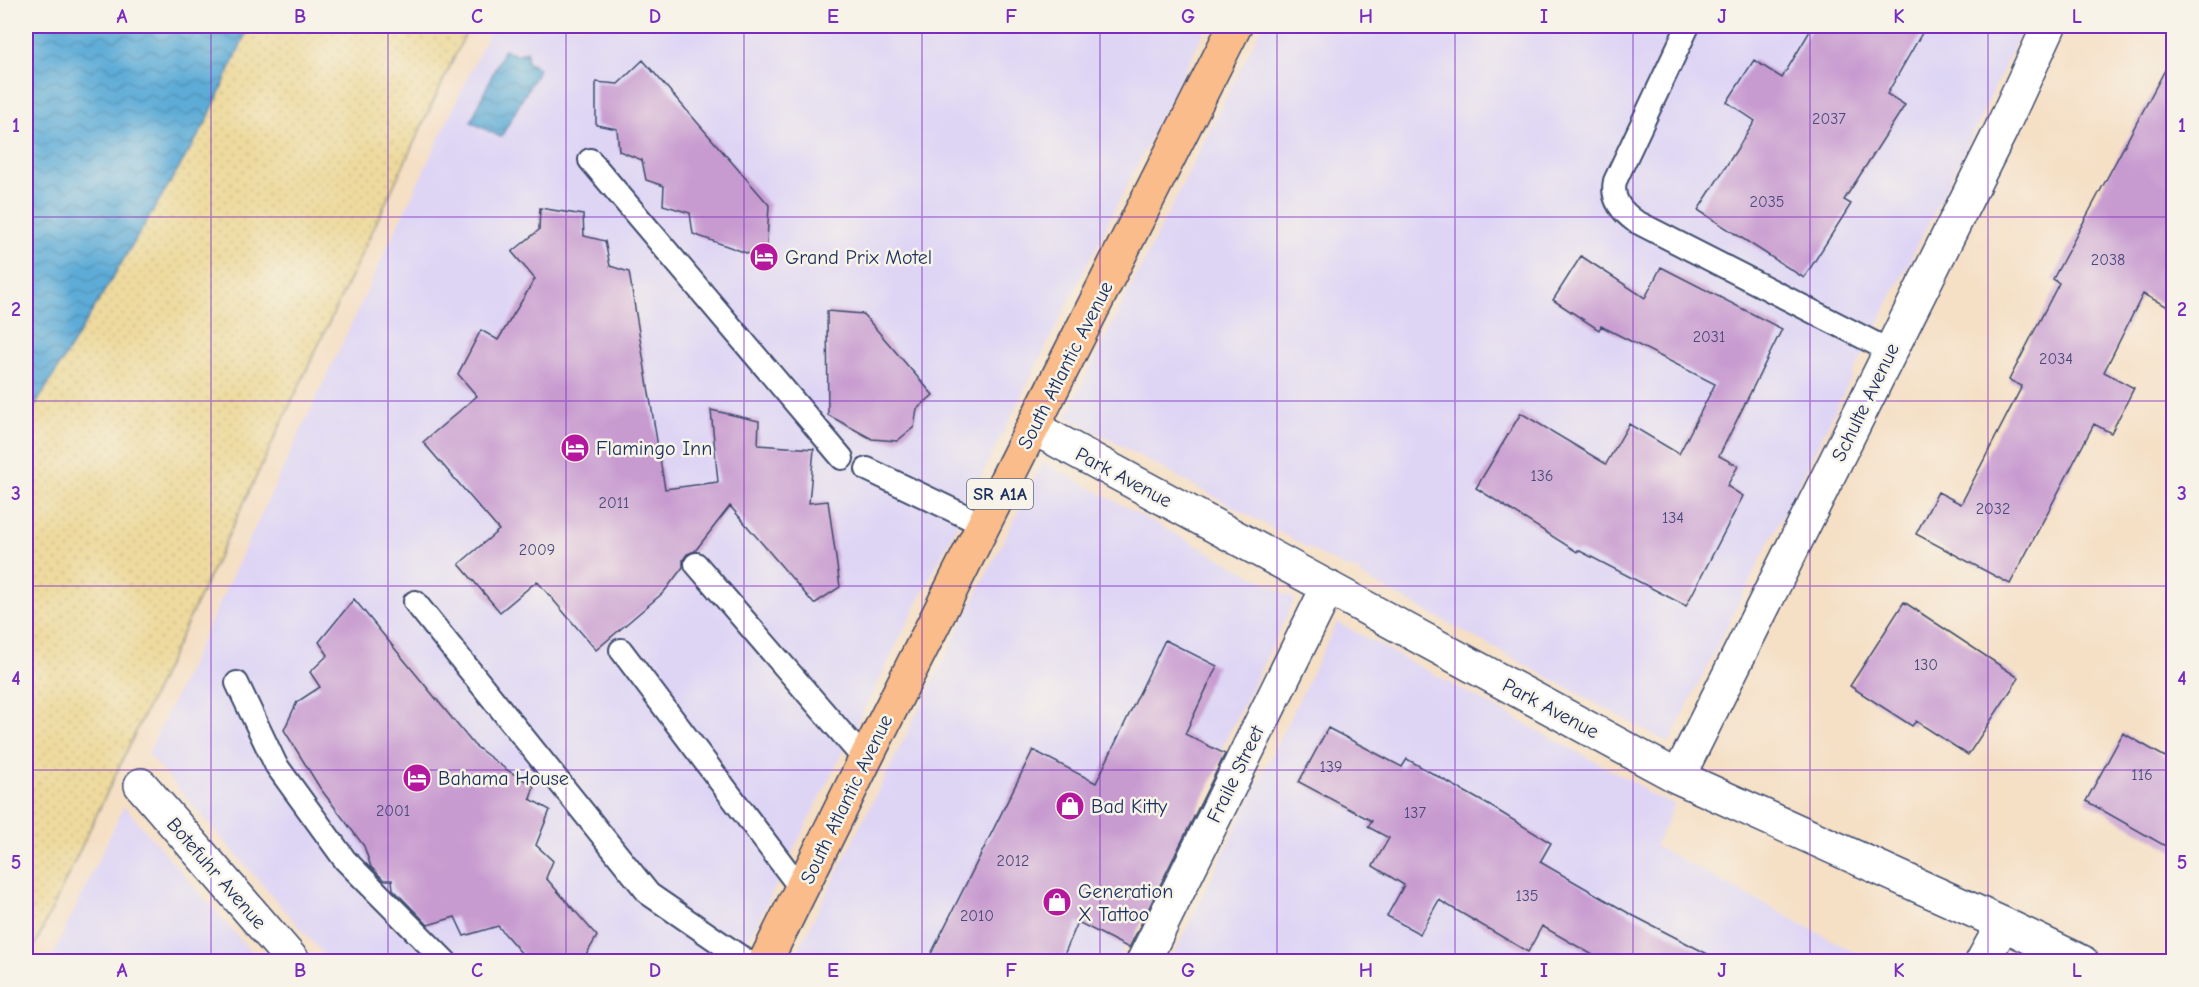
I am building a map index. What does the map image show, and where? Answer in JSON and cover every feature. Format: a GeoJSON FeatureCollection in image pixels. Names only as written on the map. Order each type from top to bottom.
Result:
{"type":"FeatureCollection","features":[{"type":"Feature","properties":{"kind":"main road","name":"South Atlantic Avenue"},"geometry":{"type":"LineString","coordinates":[[765,962],[1235,26]]}},
{"type":"Feature","properties":{"kind":"street","name":"Schulte Avenue"},"geometry":{"type":"LineString","coordinates":[[1678,777],[1995,142],[2049,26]]}},
{"type":"Feature","properties":{"kind":"street","name":"Park Avenue"},"geometry":{"type":"LineString","coordinates":[[1034,428],[1678,777],[2082,962]]}},
{"type":"Feature","properties":{"kind":"street","name":"Fraile Street"},"geometry":{"type":"LineString","coordinates":[[1143,962],[1328,587]]}},
{"type":"Feature","properties":{"kind":"street","name":"Botefuhr Avenue"},"geometry":{"type":"LineString","coordinates":[[141,784],[294,962]]}},
{"type":"Feature","properties":{"kind":"street"},"geometry":{"type":"LineString","coordinates":[[1982,962],[2003,924]]}},
{"type":"Feature","properties":{"kind":"lane"},"geometry":{"type":"LineString","coordinates":[[1688,26],[1615,181],[1613,192],[1621,208],[1635,221],[1890,351]]}},
{"type":"Feature","properties":{"kind":"lane"},"geometry":{"type":"LineString","coordinates":[[590,160],[842,458]]}},
{"type":"Feature","properties":{"kind":"lane"},"geometry":{"type":"LineString","coordinates":[[867,470],[984,525]]}},
{"type":"Feature","properties":{"kind":"lane"},"geometry":{"type":"LineString","coordinates":[[696,564],[865,760]]}},
{"type":"Feature","properties":{"kind":"lane"},"geometry":{"type":"LineString","coordinates":[[415,602],[649,894],[748,962]]}},
{"type":"Feature","properties":{"kind":"lane"},"geometry":{"type":"LineString","coordinates":[[621,650],[801,889]]}},
{"type":"Feature","properties":{"kind":"lane"},"geometry":{"type":"LineString","coordinates":[[237,683],[276,765],[345,860],[446,962]]}},
{"type":"Feature","properties":{"kind":"shaded area"},"geometry":{"type":"Polygon","coordinates":[[[492,26],[1207,26],[738,961],[329,961],[148,754],[492,26]]]}},
{"type":"Feature","properties":{"kind":"shaded area"},"geometry":{"type":"Polygon","coordinates":[[[1262,26],[2023,26],[1978,124],[1669,743],[1360,575],[1361,572],[1340,565],[1066,416],[1262,26]]]}},
{"type":"Feature","properties":{"kind":"shaded area"},"geometry":{"type":"Polygon","coordinates":[[[1043,462],[1295,599],[1117,961],[792,962],[1043,462]]]}},
{"type":"Feature","properties":{"kind":"shaded area"},"geometry":{"type":"Polygon","coordinates":[[[1337,622],[1646,789],[1645,792],[1675,804],[1655,846],[1871,961],[1170,962],[1337,622]]]}},
{"type":"Feature","properties":{"kind":"shaded area"},"geometry":{"type":"Polygon","coordinates":[[[124,806],[259,961],[50,961],[124,806]]]}},
{"type":"Feature","properties":{"kind":"sand"},"geometry":{"type":"Polygon","coordinates":[[[92,26],[469,26],[26,961],[26,158],[92,26]]]}},
{"type":"Feature","properties":{"kind":"water"},"geometry":{"type":"Polygon","coordinates":[[[26,26],[249,26],[206,123],[26,421],[26,26]]]}},
{"type":"Feature","properties":{"kind":"water"},"geometry":{"type":"Polygon","coordinates":[[[504,49],[516,55],[527,51],[527,62],[539,69],[501,137],[471,122],[504,49]]]}},
{"type":"Feature","properties":{"kind":"building"},"geometry":{"type":"Polygon","coordinates":[[[1813,26],[1926,26],[1887,94],[1905,105],[1844,200],[1851,204],[1804,278],[1698,210],[1755,121],[1727,102],[1754,60],[1782,78],[1813,26]]]}},
{"type":"Feature","properties":{"kind":"building"},"geometry":{"type":"Polygon","coordinates":[[[2174,53],[2174,310],[2143,294],[2104,372],[2134,388],[2111,433],[2094,424],[2010,584],[1916,534],[1938,492],[1961,504],[2022,386],[2009,380],[2059,283],[2053,279],[2174,53]]]}},
{"type":"Feature","properties":{"kind":"building"},"geometry":{"type":"Polygon","coordinates":[[[643,60],[769,205],[766,260],[693,234],[690,213],[663,205],[664,186],[646,180],[642,160],[619,151],[617,129],[596,125],[596,82],[618,84],[643,60]]]}},
{"type":"Feature","properties":{"kind":"building"},"geometry":{"type":"Polygon","coordinates":[[[540,208],[583,215],[584,236],[605,241],[610,266],[629,272],[665,489],[718,482],[711,410],[759,421],[758,445],[814,449],[809,503],[828,501],[840,587],[814,604],[730,506],[695,551],[687,554],[683,560],[683,567],[664,592],[596,650],[537,581],[500,612],[459,564],[499,530],[423,442],[477,396],[458,374],[481,330],[498,340],[535,279],[512,252],[539,230],[540,208]]]}},
{"type":"Feature","properties":{"kind":"building"},"geometry":{"type":"Polygon","coordinates":[[[1581,256],[1645,298],[1661,267],[1782,329],[1719,456],[1738,466],[1727,486],[1743,496],[1686,606],[1578,550],[1577,552],[1476,488],[1521,413],[1606,464],[1629,424],[1679,454],[1715,384],[1601,326],[1599,330],[1553,300],[1581,256]]]}},
{"type":"Feature","properties":{"kind":"building"},"geometry":{"type":"Polygon","coordinates":[[[827,311],[863,314],[933,395],[917,409],[914,427],[897,441],[872,439],[828,415],[827,311]]]}},
{"type":"Feature","properties":{"kind":"building","name":"Bahama House"},"geometry":{"type":"Polygon","coordinates":[[[354,599],[474,745],[507,770],[534,786],[530,799],[550,810],[536,845],[553,861],[546,878],[597,936],[582,962],[529,962],[498,926],[464,936],[455,917],[428,925],[393,889],[392,880],[384,880],[371,867],[364,846],[320,788],[284,730],[297,702],[320,687],[310,672],[328,655],[319,642],[354,599]]]}},
{"type":"Feature","properties":{"kind":"building"},"geometry":{"type":"Polygon","coordinates":[[[1904,602],[2019,678],[1968,755],[1916,721],[1912,726],[1850,686],[1904,602]]]}},
{"type":"Feature","properties":{"kind":"building"},"geometry":{"type":"Polygon","coordinates":[[[1165,640],[1217,666],[1185,734],[1225,754],[1129,948],[1078,922],[1061,962],[927,962],[1033,750],[1096,783],[1165,640]]]}},
{"type":"Feature","properties":{"kind":"building"},"geometry":{"type":"Polygon","coordinates":[[[1328,728],[1402,767],[1407,759],[1492,807],[1551,843],[1540,862],[1630,914],[1723,962],[1605,962],[1542,926],[1528,952],[1439,900],[1420,934],[1387,916],[1404,885],[1373,866],[1389,838],[1368,827],[1372,821],[1299,782],[1328,728]]]}},
{"type":"Feature","properties":{"kind":"building"},"geometry":{"type":"Polygon","coordinates":[[[2123,733],[2174,762],[2174,851],[2086,801],[2123,733]]]}},
{"type":"Feature","properties":{"kind":"place","name":"Grand Prix Motel"},"geometry":{"type":"Point","coordinates":[764,257]}},
{"type":"Feature","properties":{"kind":"place","name":"Flamingo Inn"},"geometry":{"type":"Point","coordinates":[575,448]}},
{"type":"Feature","properties":{"kind":"place","name":"Bahama House"},"geometry":{"type":"Point","coordinates":[417,778]}},
{"type":"Feature","properties":{"kind":"place","name":"Bad Kitty"},"geometry":{"type":"Point","coordinates":[1070,806]}},
{"type":"Feature","properties":{"kind":"place","name":"Generation X Tattoo"},"geometry":{"type":"Point","coordinates":[1057,902]}}]}
